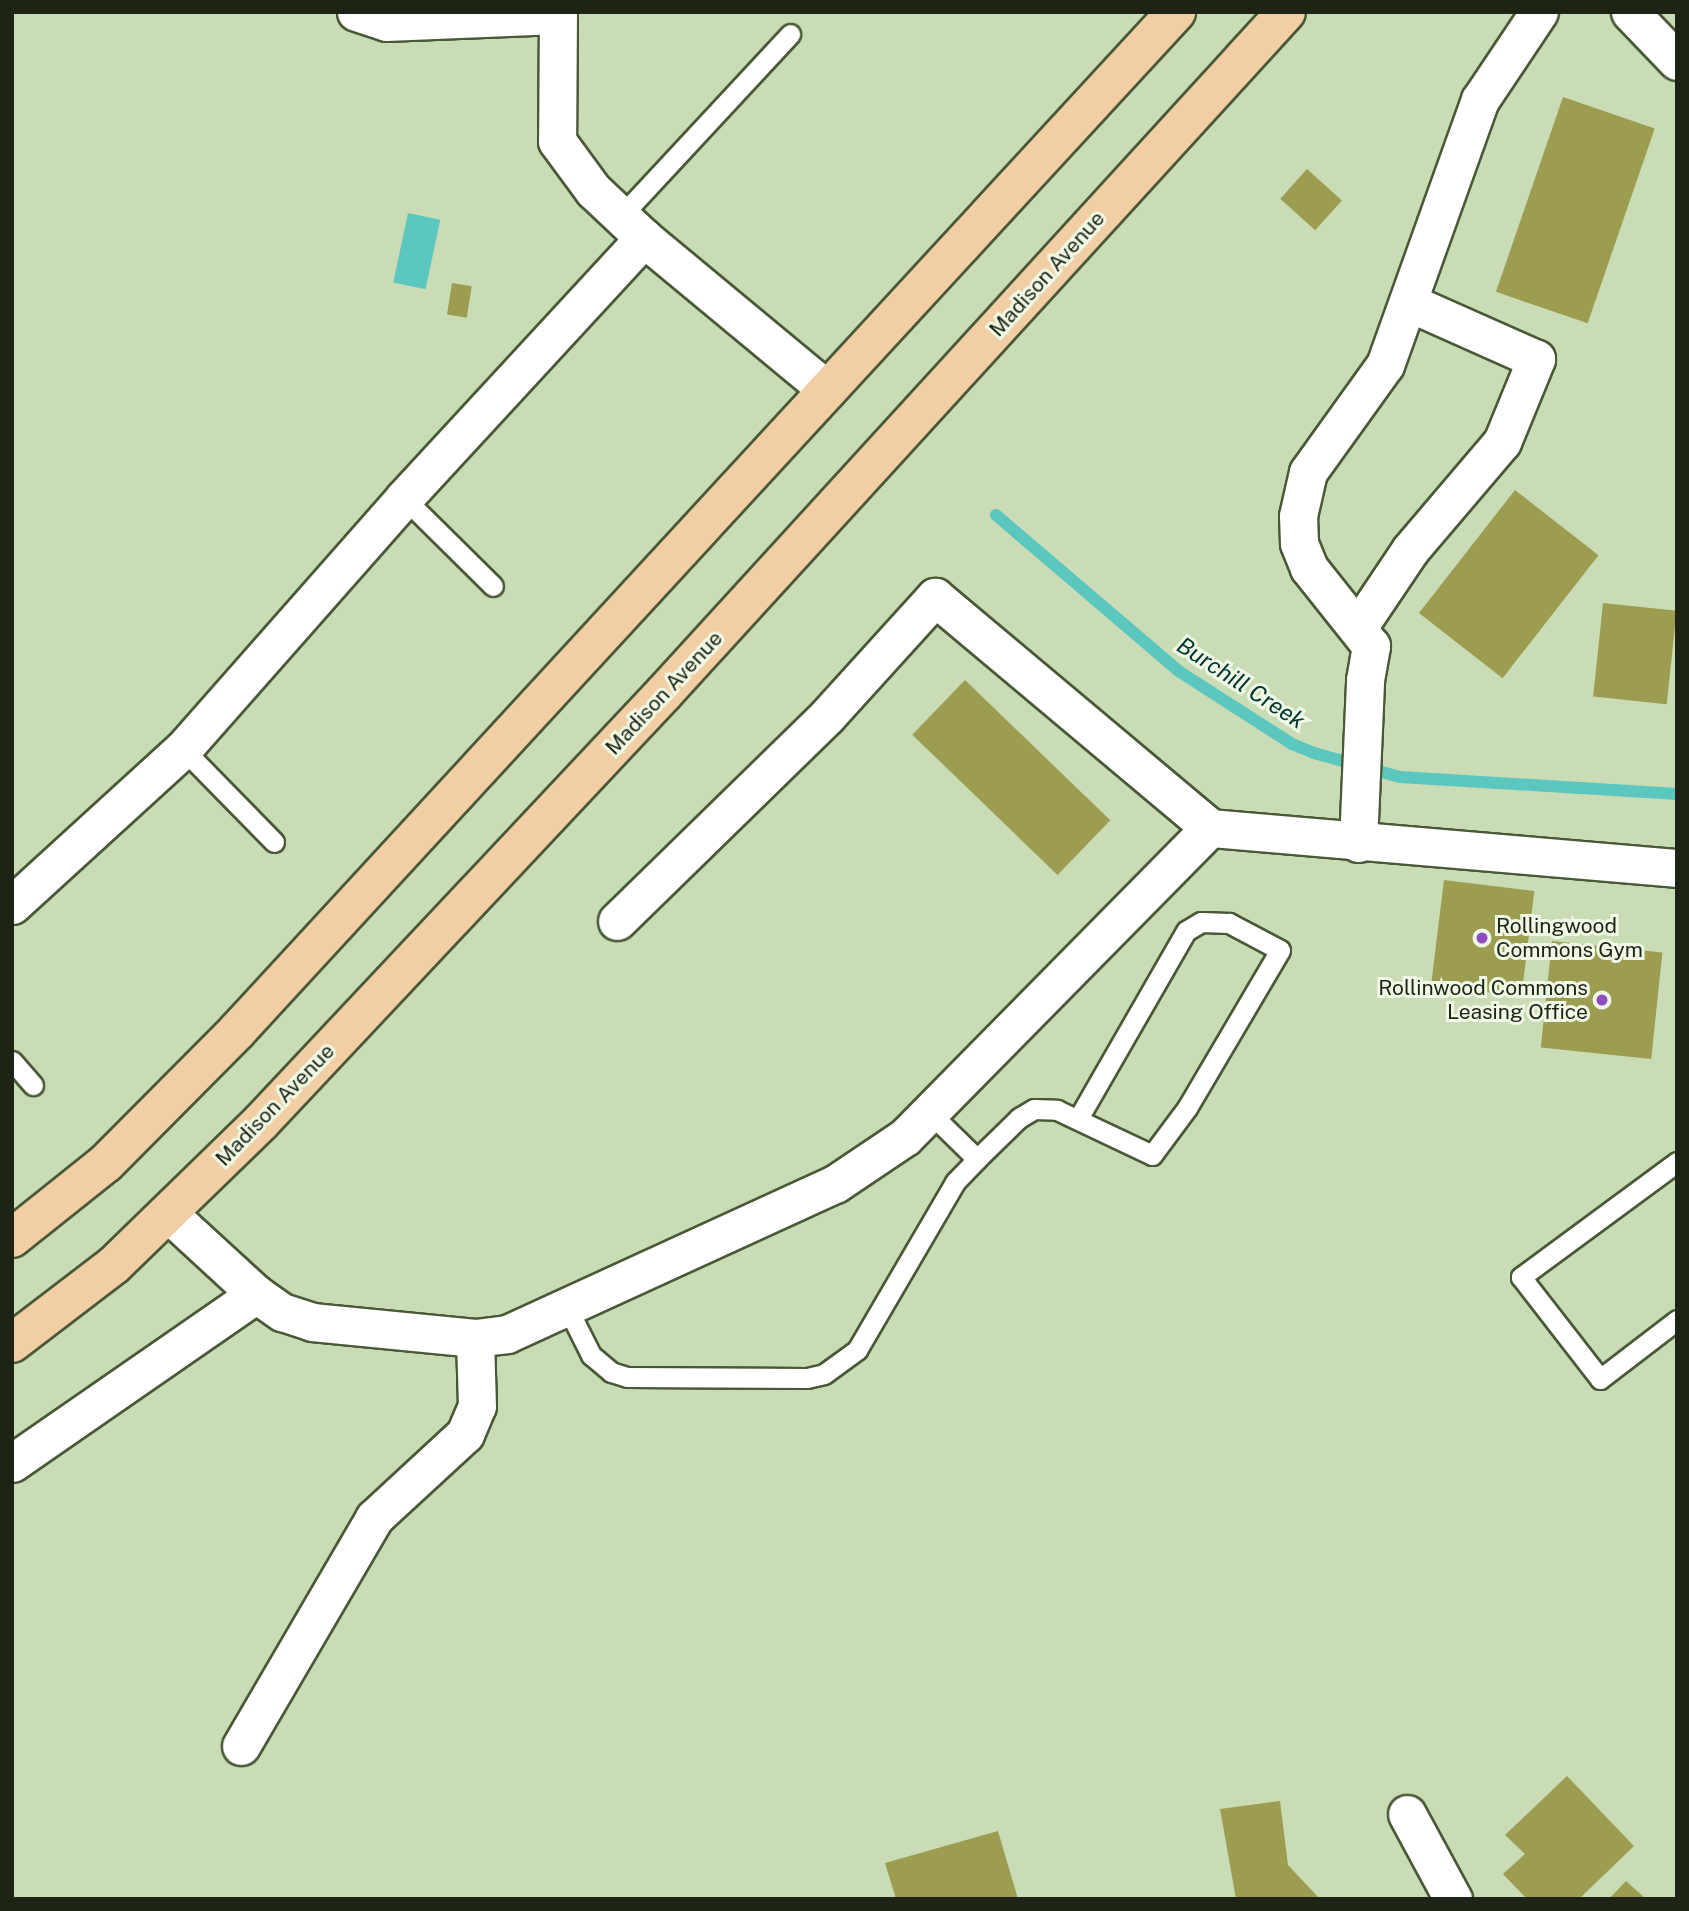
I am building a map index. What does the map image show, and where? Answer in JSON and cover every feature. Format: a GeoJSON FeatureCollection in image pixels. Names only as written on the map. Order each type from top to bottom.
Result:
{"type":"FeatureCollection","features":[{"type":"Feature","properties":{"kind":"main road"},"geometry":{"type":"LineString","coordinates":[[12,1238],[106,1163],[166,1105],[1176,12]]}},
{"type":"Feature","properties":{"kind":"main road","name":"Madison Avenue"},"geometry":{"type":"LineString","coordinates":[[12,1343],[170,1215],[664,693],[1286,12]]}},
{"type":"Feature","properties":{"kind":"street"},"geometry":{"type":"LineString","coordinates":[[356,12],[386,22],[558,14],[557,141],[593,190],[633,227],[827,390]]}},
{"type":"Feature","properties":{"kind":"street"},"geometry":{"type":"LineString","coordinates":[[1357,843],[1371,646],[1359,626],[1308,568],[1299,544],[1298,516],[1308,472],[1385,365],[1480,100],[1539,12]]}},
{"type":"Feature","properties":{"kind":"street"},"geometry":{"type":"LineString","coordinates":[[1629,12],[1677,61]]}},
{"type":"Feature","properties":{"kind":"street"},"geometry":{"type":"LineString","coordinates":[[12,905],[183,749],[404,498],[633,227]]}},
{"type":"Feature","properties":{"kind":"street"},"geometry":{"type":"LineString","coordinates":[[1359,626],[1410,550],[1502,442],[1536,359],[1408,302]]}},
{"type":"Feature","properties":{"kind":"street"},"geometry":{"type":"LineString","coordinates":[[617,922],[827,716],[935,597],[1210,828],[1357,843],[1677,868]]}},
{"type":"Feature","properties":{"kind":"street"},"geometry":{"type":"LineString","coordinates":[[170,1215],[256,1294],[282,1312],[312,1322],[475,1338],[507,1334],[835,1184],[905,1137],[1210,828]]}},
{"type":"Feature","properties":{"kind":"street"},"geometry":{"type":"LineString","coordinates":[[12,1463],[256,1294]]}},
{"type":"Feature","properties":{"kind":"street"},"geometry":{"type":"LineString","coordinates":[[241,1746],[374,1518],[465,1434],[477,1406],[475,1338]]}},
{"type":"Feature","properties":{"kind":"street"},"geometry":{"type":"LineString","coordinates":[[1407,1814],[1453,1899]]}},
{"type":"Feature","properties":{"kind":"lane"},"geometry":{"type":"LineString","coordinates":[[633,227],[790,34]]}},
{"type":"Feature","properties":{"kind":"lane"},"geometry":{"type":"LineString","coordinates":[[404,498],[493,586]]}},
{"type":"Feature","properties":{"kind":"lane"},"geometry":{"type":"LineString","coordinates":[[183,749],[274,842]]}},
{"type":"Feature","properties":{"kind":"lane"},"geometry":{"type":"LineString","coordinates":[[567,1307],[591,1355],[611,1372],[627,1377],[807,1378],[824,1374],[857,1350],[955,1182],[1019,1118],[1034,1110],[1056,1110],[1152,1155],[1187,1108],[1280,950],[1229,923],[1201,922],[1186,931],[1078,1119]]}},
{"type":"Feature","properties":{"kind":"lane"},"geometry":{"type":"LineString","coordinates":[[12,1060],[33,1085]]}},
{"type":"Feature","properties":{"kind":"lane"},"geometry":{"type":"LineString","coordinates":[[929,1112],[977,1159]]}},
{"type":"Feature","properties":{"kind":"lane"},"geometry":{"type":"LineString","coordinates":[[1677,1162],[1521,1277],[1600,1379],[1677,1320]]}},
{"type":"Feature","properties":{"kind":"water"},"geometry":{"type":"Polygon","coordinates":[[[408,213],[440,220],[426,289],[393,282],[408,213]]]}},
{"type":"Feature","properties":{"kind":"building"},"geometry":{"type":"Polygon","coordinates":[[[1563,97],[1655,129],[1588,323],[1496,292],[1563,97]]]}},
{"type":"Feature","properties":{"kind":"building"},"geometry":{"type":"Polygon","coordinates":[[[1307,169],[1342,200],[1315,230],[1280,199],[1307,169]]]}},
{"type":"Feature","properties":{"kind":"building"},"geometry":{"type":"Polygon","coordinates":[[[452,283],[472,286],[467,318],[447,315],[452,283]]]}},
{"type":"Feature","properties":{"kind":"building"},"geometry":{"type":"Polygon","coordinates":[[[1515,490],[1599,555],[1502,678],[1419,613],[1515,490]]]}},
{"type":"Feature","properties":{"kind":"building"},"geometry":{"type":"Polygon","coordinates":[[[1603,603],[1677,611],[1667,704],[1593,696],[1603,603]]]}},
{"type":"Feature","properties":{"kind":"building"},"geometry":{"type":"Polygon","coordinates":[[[965,680],[1110,820],[1058,875],[912,735],[965,680]]]}},
{"type":"Feature","properties":{"kind":"building","name":"Rollingwood Commons Gym"},"geometry":{"type":"Polygon","coordinates":[[[1444,880],[1534,891],[1521,996],[1431,985],[1444,880]]]}},
{"type":"Feature","properties":{"kind":"building","name":"Rollinwood Commons Leasing Office"},"geometry":{"type":"Polygon","coordinates":[[[1552,941],[1662,953],[1651,1059],[1541,1047],[1552,941]]]}},
{"type":"Feature","properties":{"kind":"building"},"geometry":{"type":"Polygon","coordinates":[[[1567,1776],[1634,1846],[1579,1899],[1527,1899],[1503,1874],[1525,1854],[1505,1835],[1567,1776]]]}},
{"type":"Feature","properties":{"kind":"building"},"geometry":{"type":"Polygon","coordinates":[[[1280,1801],[1288,1865],[1320,1899],[1236,1899],[1220,1809],[1280,1801]]]}},
{"type":"Feature","properties":{"kind":"building"},"geometry":{"type":"Polygon","coordinates":[[[998,1831],[1018,1899],[896,1899],[885,1863],[998,1831]]]}},
{"type":"Feature","properties":{"kind":"building"},"geometry":{"type":"Polygon","coordinates":[[[1626,1881],[1646,1899],[1609,1899],[1626,1881]]]}},
{"type":"Feature","properties":{"kind":"waterway","name":"Burchill Creek"},"geometry":{"type":"LineString","coordinates":[[996,515],[1180,672],[1292,744],[1314,753],[1400,777],[1677,794]]}},
{"type":"Feature","properties":{"kind":"place","name":"Rollingwood Commons Gym"},"geometry":{"type":"Point","coordinates":[1482,938]}},
{"type":"Feature","properties":{"kind":"place","name":"Rollinwood Commons Leasing Office"},"geometry":{"type":"Point","coordinates":[1602,1000]}}]}
